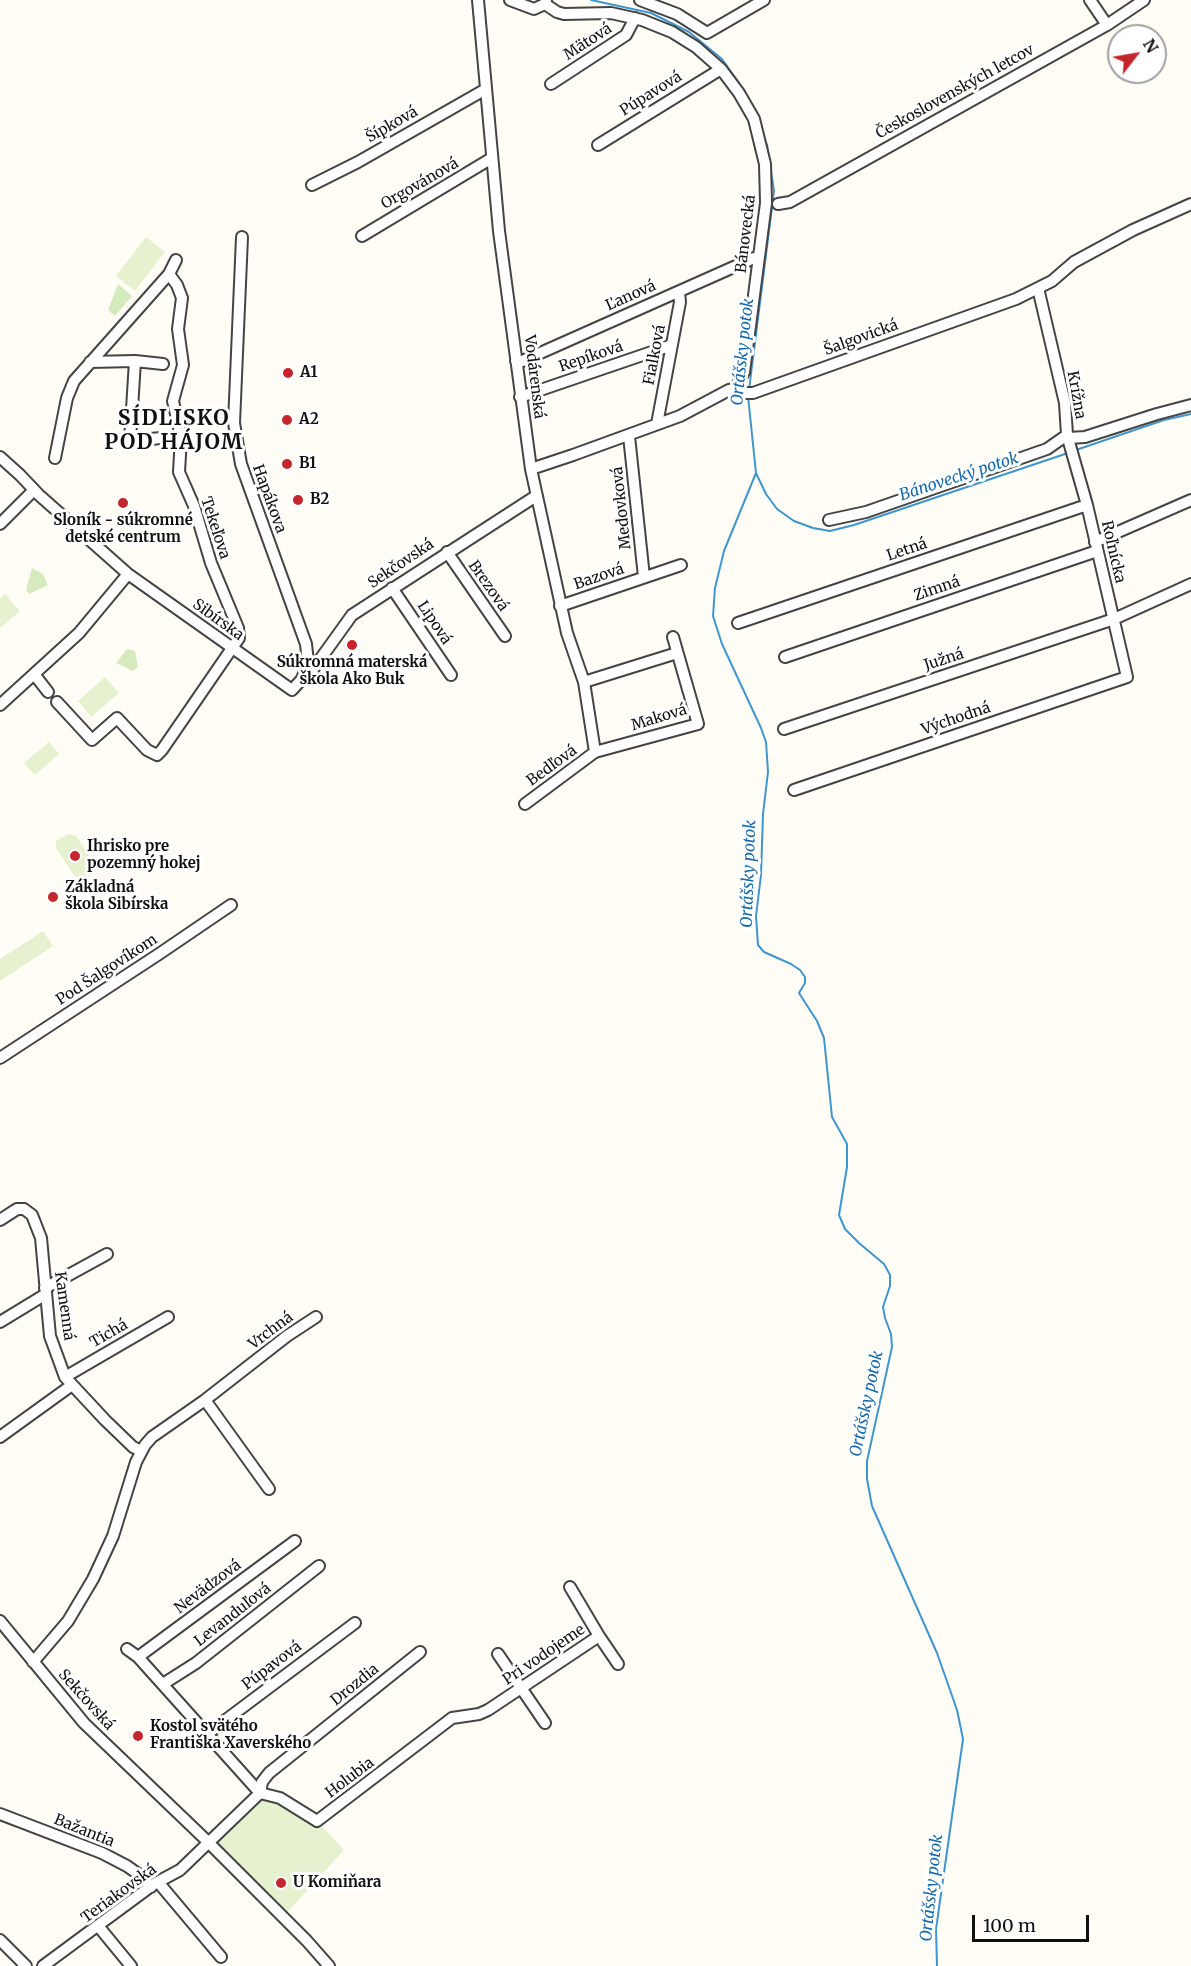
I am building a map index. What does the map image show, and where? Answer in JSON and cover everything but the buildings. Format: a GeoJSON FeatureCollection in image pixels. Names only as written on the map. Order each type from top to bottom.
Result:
{"type":"FeatureCollection","features":[{"type":"Feature","properties":{"kind":"street","name":"Vodárenská"},"geometry":{"type":"LineString","coordinates":[[478,0],[499,231],[531,469],[560,606],[584,682],[595,752]]}},
{"type":"Feature","properties":{"kind":"street","name":"Bánovecká"},"geometry":{"type":"LineString","coordinates":[[510,0],[534,9],[546,2],[557,12],[564,14],[611,13],[635,18],[672,32],[696,47],[721,69],[739,93],[754,119],[761,142],[767,188],[744,372],[744,392]]}},
{"type":"Feature","properties":{"kind":"street"},"geometry":{"type":"LineString","coordinates":[[640,0],[678,14],[707,33],[764,0]]}},
{"type":"Feature","properties":{"kind":"street"},"geometry":{"type":"LineString","coordinates":[[1090,0],[1107,25]]}},
{"type":"Feature","properties":{"kind":"street","name":"Československých letcov"},"geometry":{"type":"LineString","coordinates":[[1108,24],[1143,0]]}},
{"type":"Feature","properties":{"kind":"street","name":"Mätová"},"geometry":{"type":"LineString","coordinates":[[551,84],[626,35],[635,18]]}},
{"type":"Feature","properties":{"kind":"street","name":"Československých letcov"},"geometry":{"type":"LineString","coordinates":[[778,204],[790,202],[1107,25]]}},
{"type":"Feature","properties":{"kind":"street","name":"Púpavová"},"geometry":{"type":"LineString","coordinates":[[598,145],[721,69]]}},
{"type":"Feature","properties":{"kind":"street","name":"Šípková"},"geometry":{"type":"LineString","coordinates":[[312,184],[358,162],[486,89]]}},
{"type":"Feature","properties":{"kind":"street","name":"Orgovánová"},"geometry":{"type":"LineString","coordinates":[[362,236],[492,158]]}},
{"type":"Feature","properties":{"kind":"street","name":"Šalgovická"},"geometry":{"type":"LineString","coordinates":[[531,469],[629,436],[704,404],[729,390],[744,392],[1016,299],[1052,281],[1074,262],[1191,204]]}},
{"type":"Feature","properties":{"kind":"street","name":"Hapákova"},"geometry":{"type":"LineString","coordinates":[[242,237],[234,423],[240,464],[306,644],[308,662],[302,679]]}},
{"type":"Feature","properties":{"kind":"street","name":"Ľanová"},"geometry":{"type":"LineString","coordinates":[[516,361],[520,362],[758,258]]}},
{"type":"Feature","properties":{"kind":"street"},"geometry":{"type":"LineString","coordinates":[[55,458],[67,398],[74,381],[169,274],[176,260]]}},
{"type":"Feature","properties":{"kind":"street","name":"Tekeľova"},"geometry":{"type":"LineString","coordinates":[[169,274],[182,298],[177,329],[183,365],[172,401],[181,437],[179,472],[194,506],[211,563],[238,628],[239,638],[232,649]]}},
{"type":"Feature","properties":{"kind":"street","name":"Krížna"},"geometry":{"type":"LineString","coordinates":[[829,520],[866,512],[1047,448],[1069,443],[1065,403],[1038,288]]}},
{"type":"Feature","properties":{"kind":"street","name":"Fialková"},"geometry":{"type":"LineString","coordinates":[[657,424],[680,302],[678,292]]}},
{"type":"Feature","properties":{"kind":"street","name":"Repíková"},"geometry":{"type":"LineString","coordinates":[[520,397],[672,345]]}},
{"type":"Feature","properties":{"kind":"street"},"geometry":{"type":"LineString","coordinates":[[90,362],[135,361],[163,364]]}},
{"type":"Feature","properties":{"kind":"street"},"geometry":{"type":"LineString","coordinates":[[135,361],[130,441],[161,438]]}},
{"type":"Feature","properties":{"kind":"street"},"geometry":{"type":"LineString","coordinates":[[1069,443],[1191,405]]}},
{"type":"Feature","properties":{"kind":"street","name":"Medovková"},"geometry":{"type":"LineString","coordinates":[[629,436],[644,577]]}},
{"type":"Feature","properties":{"kind":"street","name":"Roľnícka"},"geometry":{"type":"LineString","coordinates":[[1069,443],[1087,505],[1127,677]]}},
{"type":"Feature","properties":{"kind":"street","name":"Sibírska"},"geometry":{"type":"LineString","coordinates":[[0,457],[128,574],[292,690],[302,679]]}},
{"type":"Feature","properties":{"kind":"street"},"geometry":{"type":"LineString","coordinates":[[0,524],[34,490]]}},
{"type":"Feature","properties":{"kind":"street","name":"Sekčovská"},"geometry":{"type":"LineString","coordinates":[[302,679],[311,672],[352,615],[536,496]]}},
{"type":"Feature","properties":{"kind":"street","name":"Zimná"},"geometry":{"type":"LineString","coordinates":[[785,657],[1096,547],[1191,500]]}},
{"type":"Feature","properties":{"kind":"street","name":"Letná"},"geometry":{"type":"LineString","coordinates":[[738,623],[1087,505]]}},
{"type":"Feature","properties":{"kind":"street","name":"Brezová"},"geometry":{"type":"LineString","coordinates":[[447,552],[505,636]]}},
{"type":"Feature","properties":{"kind":"street","name":"Bazová"},"geometry":{"type":"LineString","coordinates":[[560,606],[681,565]]}},
{"type":"Feature","properties":{"kind":"street"},"geometry":{"type":"LineString","coordinates":[[0,704],[79,633],[128,574]]}},
{"type":"Feature","properties":{"kind":"street","name":"Južná"},"geometry":{"type":"LineString","coordinates":[[784,729],[1114,619],[1191,584]]}},
{"type":"Feature","properties":{"kind":"street","name":"Lipová"},"geometry":{"type":"LineString","coordinates":[[392,588],[451,675]]}},
{"type":"Feature","properties":{"kind":"street","name":"Maková"},"geometry":{"type":"LineString","coordinates":[[595,752],[698,724],[673,637]]}},
{"type":"Feature","properties":{"kind":"street"},"geometry":{"type":"LineString","coordinates":[[57,702],[92,740],[117,718],[153,754],[160,753],[232,649]]}},
{"type":"Feature","properties":{"kind":"street"},"geometry":{"type":"LineString","coordinates":[[584,682],[677,652]]}},
{"type":"Feature","properties":{"kind":"street"},"geometry":{"type":"LineString","coordinates":[[34,674],[48,692]]}},
{"type":"Feature","properties":{"kind":"street","name":"Východná"},"geometry":{"type":"LineString","coordinates":[[794,790],[1127,677]]}},
{"type":"Feature","properties":{"kind":"street","name":"Bedľová"},"geometry":{"type":"LineString","coordinates":[[525,804],[595,752]]}},
{"type":"Feature","properties":{"kind":"street","name":"Pod Šalgovíkom"},"geometry":{"type":"LineString","coordinates":[[0,1058],[231,905]]}},
{"type":"Feature","properties":{"kind":"street","name":"Kamenná"},"geometry":{"type":"LineString","coordinates":[[0,1220],[17,1209],[24,1209],[32,1215],[41,1238],[50,1336],[68,1381],[125,1440],[141,1451]]}},
{"type":"Feature","properties":{"kind":"street"},"geometry":{"type":"LineString","coordinates":[[0,1322],[107,1254]]}},
{"type":"Feature","properties":{"kind":"street","name":"Tichá"},"geometry":{"type":"LineString","coordinates":[[0,1437],[68,1381],[168,1317]]}},
{"type":"Feature","properties":{"kind":"street","name":"Vrchná"},"geometry":{"type":"LineString","coordinates":[[205,1400],[293,1331],[316,1317]]}},
{"type":"Feature","properties":{"kind":"street"},"geometry":{"type":"LineString","coordinates":[[33,1662],[68,1621],[93,1580],[113,1536],[141,1451],[152,1437],[205,1400],[269,1489]]}},
{"type":"Feature","properties":{"kind":"street","name":"Nevädzová"},"geometry":{"type":"LineString","coordinates":[[138,1657],[295,1541]]}},
{"type":"Feature","properties":{"kind":"street","name":"Levanduľová"},"geometry":{"type":"LineString","coordinates":[[163,1684],[196,1663],[319,1566]]}},
{"type":"Feature","properties":{"kind":"street","name":"Pri vodojeme"},"geometry":{"type":"LineString","coordinates":[[452,1718],[479,1714],[599,1636],[570,1587]]}},
{"type":"Feature","properties":{"kind":"street","name":"Sekčovská"},"geometry":{"type":"LineString","coordinates":[[0,1621],[84,1723],[208,1842],[329,1966]]}},
{"type":"Feature","properties":{"kind":"street","name":"Púpavová"},"geometry":{"type":"LineString","coordinates":[[207,1734],[355,1623]]}},
{"type":"Feature","properties":{"kind":"street"},"geometry":{"type":"LineString","coordinates":[[599,1636],[618,1664]]}},
{"type":"Feature","properties":{"kind":"street"},"geometry":{"type":"LineString","coordinates":[[127,1648],[163,1684],[260,1793],[208,1842]]}},
{"type":"Feature","properties":{"kind":"street","name":"Drozdia"},"geometry":{"type":"LineString","coordinates":[[260,1793],[262,1782],[269,1773],[401,1662],[420,1652]]}},
{"type":"Feature","properties":{"kind":"street"},"geometry":{"type":"LineString","coordinates":[[498,1654],[545,1723]]}},
{"type":"Feature","properties":{"kind":"street","name":"Holubia"},"geometry":{"type":"LineString","coordinates":[[260,1793],[280,1798],[317,1821],[452,1718]]}},
{"type":"Feature","properties":{"kind":"street","name":"Bažantia"},"geometry":{"type":"LineString","coordinates":[[0,1814],[110,1857],[135,1871],[154,1884],[221,1957]]}},
{"type":"Feature","properties":{"kind":"street","name":"Teriakovská"},"geometry":{"type":"LineString","coordinates":[[44,1966],[154,1884],[180,1870],[208,1842]]}},
{"type":"Feature","properties":{"kind":"street"},"geometry":{"type":"LineString","coordinates":[[99,1927],[131,1966]]}},
{"type":"Feature","properties":{"kind":"street"},"geometry":{"type":"LineString","coordinates":[[0,1940],[26,1966]]}},
{"type":"Feature","properties":{"kind":"green space"},"geometry":{"type":"Polygon","coordinates":[[[146,237],[165,252],[135,291],[116,276],[146,237]]]}},
{"type":"Feature","properties":{"kind":"green space"},"geometry":{"type":"Polygon","coordinates":[[[118,284],[132,296],[115,316],[108,310],[118,284]]]}},
{"type":"Feature","properties":{"kind":"green space"},"geometry":{"type":"Polygon","coordinates":[[[32,568],[43,574],[48,585],[29,594],[26,590],[32,568]]]}},
{"type":"Feature","properties":{"kind":"green space"},"geometry":{"type":"Polygon","coordinates":[[[5,594],[20,611],[0,628],[0,599],[5,594]]]}},
{"type":"Feature","properties":{"kind":"green space"},"geometry":{"type":"Polygon","coordinates":[[[127,649],[135,651],[138,667],[133,671],[116,663],[127,649]]]}},
{"type":"Feature","properties":{"kind":"green space"},"geometry":{"type":"Polygon","coordinates":[[[105,677],[119,693],[91,717],[78,701],[105,677]]]}},
{"type":"Feature","properties":{"kind":"green space"},"geometry":{"type":"Polygon","coordinates":[[[49,742],[59,754],[35,775],[24,763],[49,742]]]}},
{"type":"Feature","properties":{"kind":"green space","name":"Ihrisko pre pozemný hokej"},"geometry":{"type":"Polygon","coordinates":[[[68,834],[76,836],[95,864],[95,871],[84,879],[75,877],[56,848],[56,841],[68,834]]]}},
{"type":"Feature","properties":{"kind":"green space"},"geometry":{"type":"Polygon","coordinates":[[[43,931],[53,946],[0,981],[0,959],[43,931]]]}},
{"type":"Feature","properties":{"kind":"green space","name":"U Komiňara"},"geometry":{"type":"Polygon","coordinates":[[[260,1793],[317,1821],[344,1850],[283,1917],[208,1842],[260,1793]]]}},
{"type":"Feature","properties":{"kind":"waterway","name":"Ortášsky potok"},"geometry":{"type":"LineString","coordinates":[[591,0],[651,13],[689,32],[722,59],[741,86]]}},
{"type":"Feature","properties":{"kind":"waterway","name":"Ortášsky potok"},"geometry":{"type":"LineString","coordinates":[[745,94],[754,109]]}},
{"type":"Feature","properties":{"kind":"waterway","name":"Ortášsky potok"},"geometry":{"type":"LineString","coordinates":[[749,390],[774,191],[767,145],[762,132]]}},
{"type":"Feature","properties":{"kind":"waterway","name":"Ortášsky potok"},"geometry":{"type":"LineString","coordinates":[[748,396],[756,473],[724,551],[715,588],[713,616],[722,644],[766,742],[768,772],[756,916],[758,945],[764,952],[800,970],[805,977],[805,983],[799,993],[817,1021],[824,1038],[832,1117],[847,1144],[847,1167],[839,1215],[845,1229],[884,1264],[890,1275],[890,1286],[883,1307],[891,1334],[892,1347],[867,1461],[867,1479],[872,1506],[937,1653],[957,1710],[963,1739],[936,1929],[937,1966]]}},
{"type":"Feature","properties":{"kind":"waterway","name":"Bánovecký potok"},"geometry":{"type":"LineString","coordinates":[[1076,450],[1164,420],[1191,414]]}},
{"type":"Feature","properties":{"kind":"waterway","name":"Bánovecký potok"},"geometry":{"type":"LineString","coordinates":[[756,473],[766,494],[777,509],[794,521],[830,531],[1068,453]]}},
{"type":"Feature","properties":{"kind":"place","name":"A1"},"geometry":{"type":"Point","coordinates":[288,373]}},
{"type":"Feature","properties":{"kind":"place","name":"A2"},"geometry":{"type":"Point","coordinates":[287,420]}},
{"type":"Feature","properties":{"kind":"place","name":"B1"},"geometry":{"type":"Point","coordinates":[287,464]}},
{"type":"Feature","properties":{"kind":"place","name":"B2"},"geometry":{"type":"Point","coordinates":[298,500]}},
{"type":"Feature","properties":{"kind":"place","name":"Sloník - súkromné detské centrum"},"geometry":{"type":"Point","coordinates":[123,503]}},
{"type":"Feature","properties":{"kind":"place","name":"Súkromná materská škola Ako Buk"},"geometry":{"type":"Point","coordinates":[352,645]}},
{"type":"Feature","properties":{"kind":"place","name":"Ihrisko pre pozemný hokej"},"geometry":{"type":"Point","coordinates":[75,856]}},
{"type":"Feature","properties":{"kind":"place","name":"Základná škola Sibírska"},"geometry":{"type":"Point","coordinates":[53,897]}},
{"type":"Feature","properties":{"kind":"place","name":"Kostol svätého Františka Xaverského"},"geometry":{"type":"Point","coordinates":[138,1736]}},
{"type":"Feature","properties":{"kind":"place","name":"U Komiňara"},"geometry":{"type":"Point","coordinates":[281,1883]}},
{"type":"Feature","properties":{"kind":"district","name":"SÍDLISKO POD HÁJOM"},"geometry":{"type":"Point","coordinates":[174,431]}}]}
